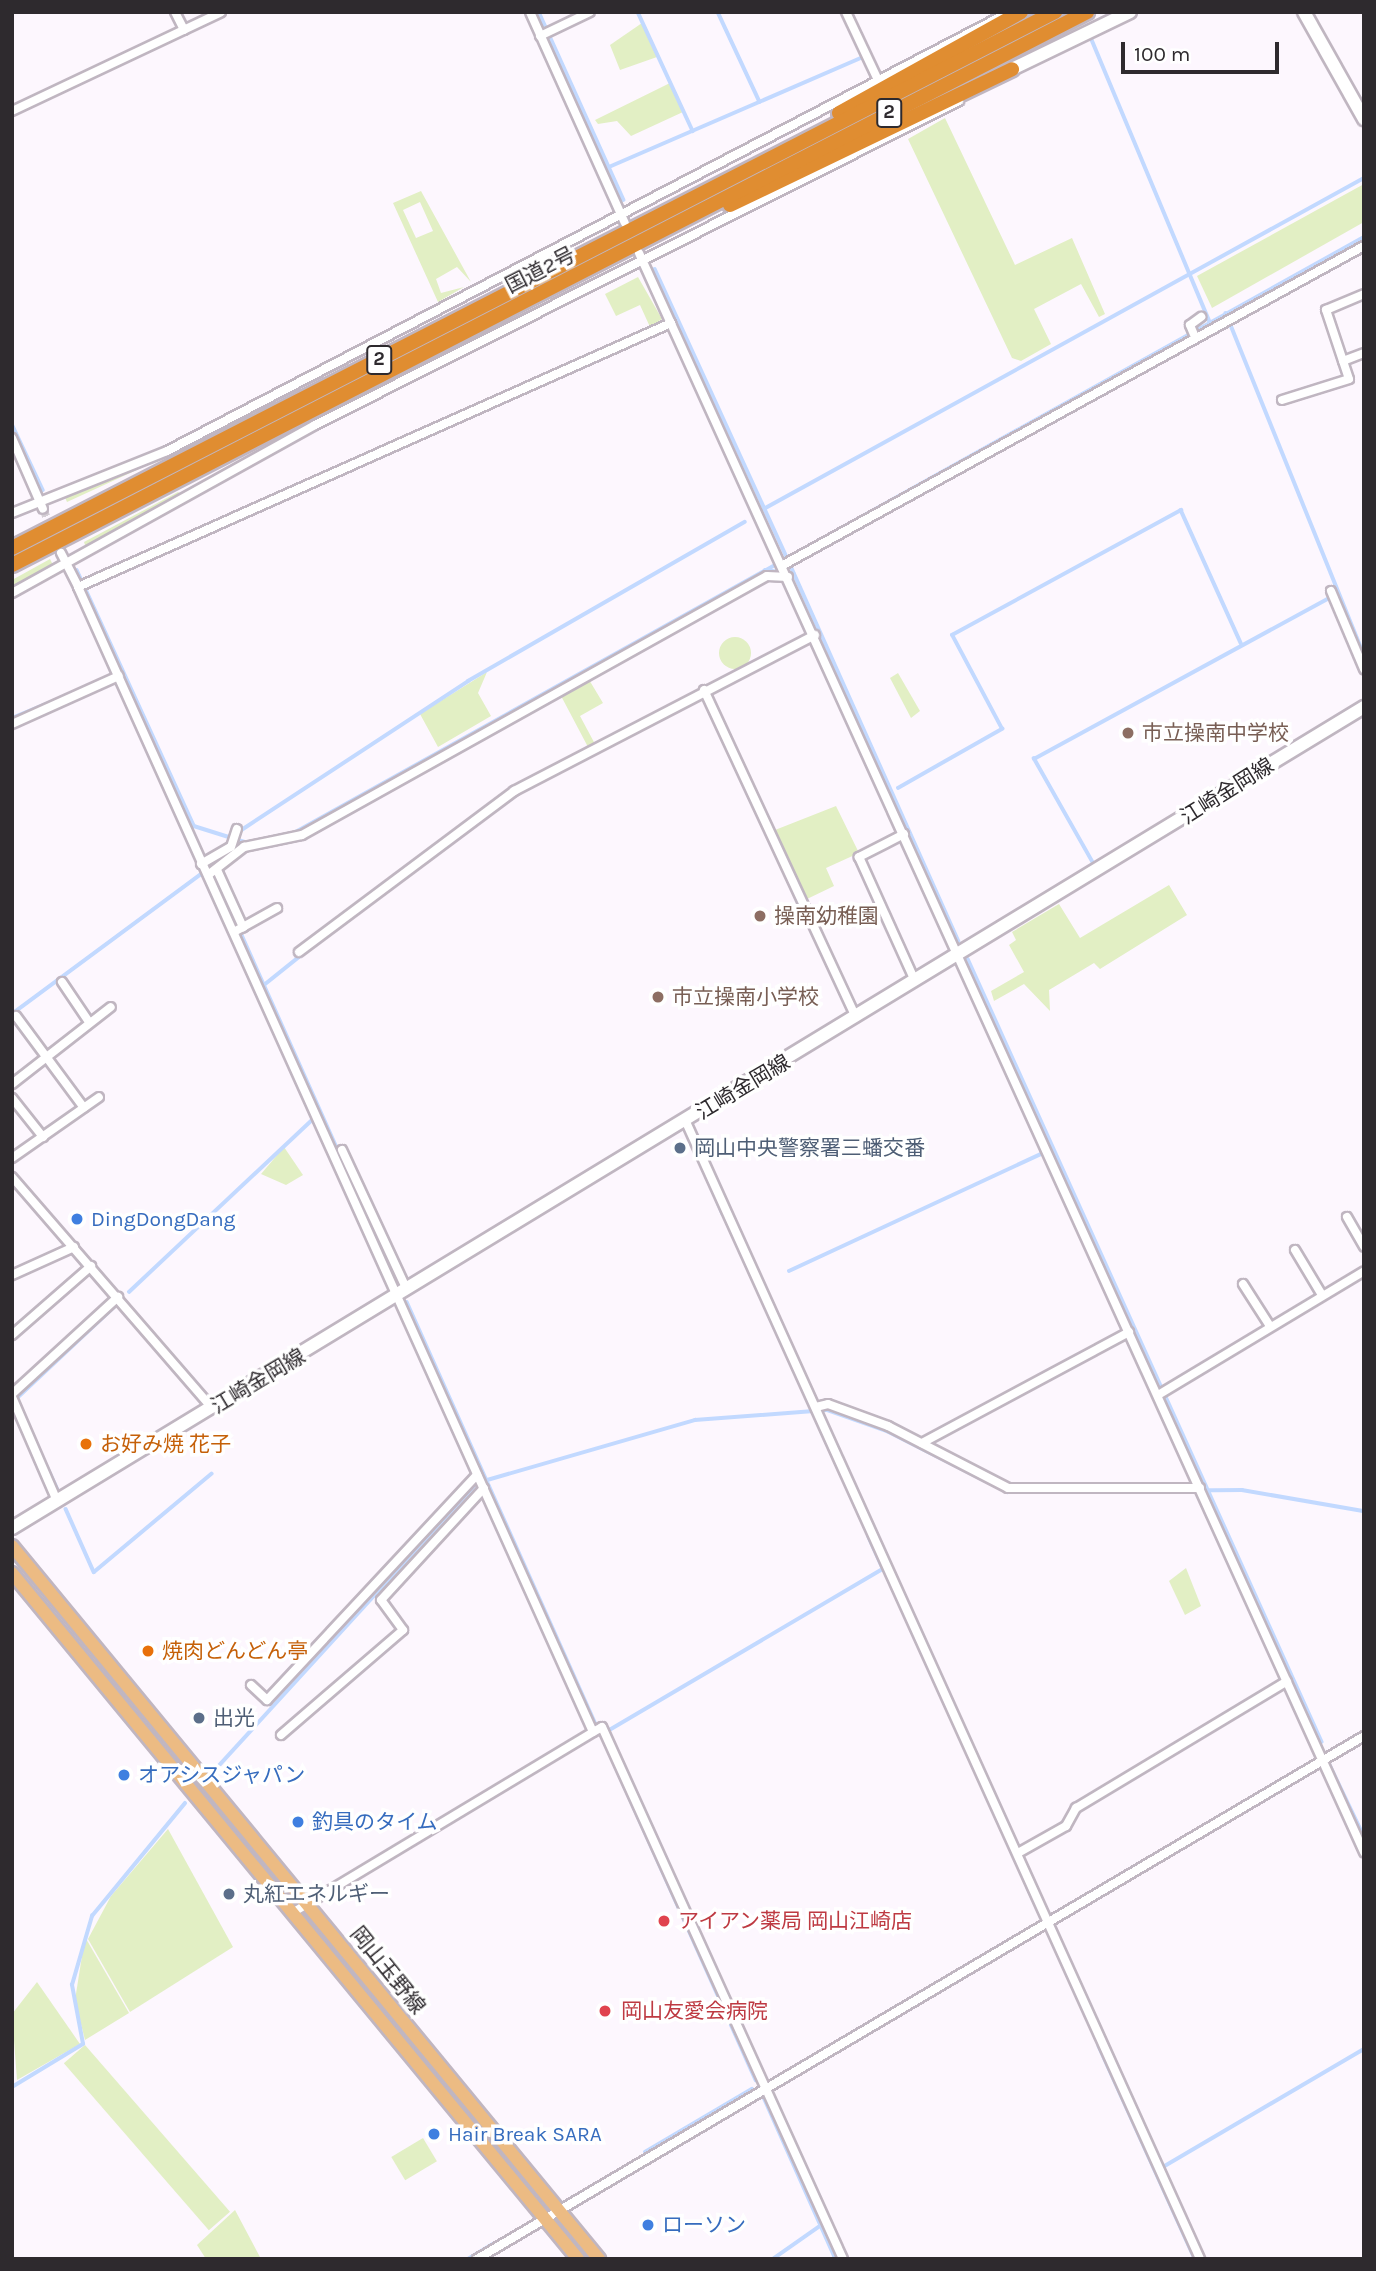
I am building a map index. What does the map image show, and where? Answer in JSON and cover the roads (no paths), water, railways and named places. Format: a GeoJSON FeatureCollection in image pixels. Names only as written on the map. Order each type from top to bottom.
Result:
{"type":"FeatureCollection","features":[{"type":"Feature","properties":{"kind":"highway"},"geometry":{"type":"LineString","coordinates":[[745,171],[1020,12]]}},
{"type":"Feature","properties":{"kind":"highway","name":"国道2号"},"geometry":{"type":"LineString","coordinates":[[12,548],[1055,12]]}},
{"type":"Feature","properties":{"kind":"highway","name":"国道2号"},"geometry":{"type":"LineString","coordinates":[[12,565],[1087,12]]}},
{"type":"Feature","properties":{"kind":"highway"},"geometry":{"type":"LineString","coordinates":[[692,215],[729,206],[1012,69]]}},
{"type":"Feature","properties":{"kind":"highway"},"geometry":{"type":"LineString","coordinates":[[12,570],[94,523]]}},
{"type":"Feature","properties":{"kind":"main road"},"geometry":{"type":"LineString","coordinates":[[1012,69],[1130,12]]}},
{"type":"Feature","properties":{"kind":"main road"},"geometry":{"type":"LineString","coordinates":[[1304,12],[1364,119]]}},
{"type":"Feature","properties":{"kind":"main road","name":"江崎金岡線"},"geometry":{"type":"LineString","coordinates":[[12,1528],[402,1294],[1364,707]]}},
{"type":"Feature","properties":{"kind":"main road","name":"岡山玉野線"},"geometry":{"type":"LineString","coordinates":[[12,1546],[599,2259]]}},
{"type":"Feature","properties":{"kind":"main road","name":"岡山玉野線"},"geometry":{"type":"LineString","coordinates":[[12,1573],[578,2259]]}},
{"type":"Feature","properties":{"kind":"street"},"geometry":{"type":"LineString","coordinates":[[175,12],[184,30]]}},
{"type":"Feature","properties":{"kind":"street"},"geometry":{"type":"LineString","coordinates":[[12,111],[221,12]]}},
{"type":"Feature","properties":{"kind":"street"},"geometry":{"type":"LineString","coordinates":[[530,12],[546,33],[625,223]]}},
{"type":"Feature","properties":{"kind":"street"},"geometry":{"type":"LineString","coordinates":[[546,33],[590,12]]}},
{"type":"Feature","properties":{"kind":"street"},"geometry":{"type":"LineString","coordinates":[[846,12],[878,80]]}},
{"type":"Feature","properties":{"kind":"street"},"geometry":{"type":"LineString","coordinates":[[12,513],[38,500],[167,451],[1009,12]]}},
{"type":"Feature","properties":{"kind":"street"},"geometry":{"type":"LineString","coordinates":[[12,593],[315,425],[928,120],[1012,69]]}},
{"type":"Feature","properties":{"kind":"street"},"geometry":{"type":"LineString","coordinates":[[209,870],[244,847],[302,835],[786,566],[1193,333],[1229,320],[1364,246]]}},
{"type":"Feature","properties":{"kind":"street"},"geometry":{"type":"LineString","coordinates":[[639,253],[786,566],[958,956],[1129,1332],[1161,1393],[1201,1491],[1364,1852]]}},
{"type":"Feature","properties":{"kind":"street"},"geometry":{"type":"LineString","coordinates":[[1282,400],[1349,379],[1325,310],[1364,294]]}},
{"type":"Feature","properties":{"kind":"street"},"geometry":{"type":"LineString","coordinates":[[1193,333],[1201,317]]}},
{"type":"Feature","properties":{"kind":"street"},"geometry":{"type":"LineString","coordinates":[[81,585],[671,323]]}},
{"type":"Feature","properties":{"kind":"street"},"geometry":{"type":"LineString","coordinates":[[1343,361],[1364,353]]}},
{"type":"Feature","properties":{"kind":"street"},"geometry":{"type":"LineString","coordinates":[[12,438],[43,509]]}},
{"type":"Feature","properties":{"kind":"street"},"geometry":{"type":"LineString","coordinates":[[61,553],[81,585],[119,676],[239,929],[402,1294]]}},
{"type":"Feature","properties":{"kind":"street"},"geometry":{"type":"LineString","coordinates":[[1331,591],[1364,669]]}},
{"type":"Feature","properties":{"kind":"street"},"geometry":{"type":"LineString","coordinates":[[299,952],[514,791],[704,690],[815,635]]}},
{"type":"Feature","properties":{"kind":"street"},"geometry":{"type":"LineString","coordinates":[[12,724],[119,676]]}},
{"type":"Feature","properties":{"kind":"street"},"geometry":{"type":"LineString","coordinates":[[704,690],[856,1017]]}},
{"type":"Feature","properties":{"kind":"street"},"geometry":{"type":"LineString","coordinates":[[904,834],[859,857],[916,981]]}},
{"type":"Feature","properties":{"kind":"street"},"geometry":{"type":"LineString","coordinates":[[209,870],[234,836]]}},
{"type":"Feature","properties":{"kind":"street"},"geometry":{"type":"LineString","coordinates":[[239,929],[277,908]]}},
{"type":"Feature","properties":{"kind":"street"},"geometry":{"type":"LineString","coordinates":[[62,982],[89,1022]]}},
{"type":"Feature","properties":{"kind":"street"},"geometry":{"type":"LineString","coordinates":[[12,1084],[110,1007]]}},
{"type":"Feature","properties":{"kind":"street"},"geometry":{"type":"LineString","coordinates":[[16,1016],[84,1108]]}},
{"type":"Feature","properties":{"kind":"street"},"geometry":{"type":"LineString","coordinates":[[12,1158],[99,1097]]}},
{"type":"Feature","properties":{"kind":"street"},"geometry":{"type":"LineString","coordinates":[[12,1098],[43,1137]]}},
{"type":"Feature","properties":{"kind":"street"},"geometry":{"type":"LineString","coordinates":[[685,1122],[1200,2259]]}},
{"type":"Feature","properties":{"kind":"street"},"geometry":{"type":"LineString","coordinates":[[342,1150],[480,1481],[600,1731],[842,2259]]}},
{"type":"Feature","properties":{"kind":"street"},"geometry":{"type":"LineString","coordinates":[[12,1177],[212,1408]]}},
{"type":"Feature","properties":{"kind":"street"},"geometry":{"type":"LineString","coordinates":[[1348,1217],[1364,1247]]}},
{"type":"Feature","properties":{"kind":"street"},"geometry":{"type":"LineString","coordinates":[[12,1275],[74,1247]]}},
{"type":"Feature","properties":{"kind":"street"},"geometry":{"type":"LineString","coordinates":[[1295,1250],[1322,1295]]}},
{"type":"Feature","properties":{"kind":"street"},"geometry":{"type":"LineString","coordinates":[[12,1335],[91,1266]]}},
{"type":"Feature","properties":{"kind":"street"},"geometry":{"type":"LineString","coordinates":[[1161,1393],[1364,1271]]}},
{"type":"Feature","properties":{"kind":"street"},"geometry":{"type":"LineString","coordinates":[[1243,1284],[1270,1326]]}},
{"type":"Feature","properties":{"kind":"street"},"geometry":{"type":"LineString","coordinates":[[57,1501],[12,1395],[118,1297]]}},
{"type":"Feature","properties":{"kind":"street"},"geometry":{"type":"LineString","coordinates":[[922,1443],[1129,1332]]}},
{"type":"Feature","properties":{"kind":"street"},"geometry":{"type":"LineString","coordinates":[[817,1409],[828,1404],[922,1443],[1008,1488],[1201,1491]]}},
{"type":"Feature","properties":{"kind":"street"},"geometry":{"type":"LineString","coordinates":[[251,1685],[267,1700],[480,1481]]}},
{"type":"Feature","properties":{"kind":"street"},"geometry":{"type":"LineString","coordinates":[[281,1735],[403,1630],[381,1600],[480,1481]]}},
{"type":"Feature","properties":{"kind":"street"},"geometry":{"type":"LineString","coordinates":[[1018,1853],[1066,1826],[1076,1808],[1287,1681]]}},
{"type":"Feature","properties":{"kind":"street"},"geometry":{"type":"LineString","coordinates":[[292,1913],[600,1731]]}},
{"type":"Feature","properties":{"kind":"street"},"geometry":{"type":"LineString","coordinates":[[477,2259],[557,2208],[1364,1736]]}},
{"type":"Feature","properties":{"kind":"waterway"},"geometry":{"type":"LineString","coordinates":[[539,12],[624,200]]}},
{"type":"Feature","properties":{"kind":"waterway"},"geometry":{"type":"LineString","coordinates":[[638,12],[693,131]]}},
{"type":"Feature","properties":{"kind":"waterway"},"geometry":{"type":"LineString","coordinates":[[718,12],[760,102]]}},
{"type":"Feature","properties":{"kind":"waterway"},"geometry":{"type":"LineString","coordinates":[[1092,40],[1210,322]]}},
{"type":"Feature","properties":{"kind":"waterway"},"geometry":{"type":"LineString","coordinates":[[609,167],[863,57]]}},
{"type":"Feature","properties":{"kind":"waterway"},"geometry":{"type":"LineString","coordinates":[[762,510],[1364,178]]}},
{"type":"Feature","properties":{"kind":"waterway"},"geometry":{"type":"LineString","coordinates":[[292,834],[1364,237]]}},
{"type":"Feature","properties":{"kind":"waterway"},"geometry":{"type":"LineString","coordinates":[[655,269],[787,557]]}},
{"type":"Feature","properties":{"kind":"waterway"},"geometry":{"type":"LineString","coordinates":[[1226,313],[1364,654]]}},
{"type":"Feature","properties":{"kind":"waterway"},"geometry":{"type":"LineString","coordinates":[[12,424],[43,490]]}},
{"type":"Feature","properties":{"kind":"waterway"},"geometry":{"type":"LineString","coordinates":[[898,788],[1002,729],[952,635],[1181,510],[1241,643]]}},
{"type":"Feature","properties":{"kind":"waterway"},"geometry":{"type":"LineString","coordinates":[[240,831],[468,681],[745,522]]}},
{"type":"Feature","properties":{"kind":"waterway"},"geometry":{"type":"LineString","coordinates":[[790,564],[959,941]]}},
{"type":"Feature","properties":{"kind":"waterway"},"geometry":{"type":"LineString","coordinates":[[77,570],[194,826],[248,843]]}},
{"type":"Feature","properties":{"kind":"waterway"},"geometry":{"type":"LineString","coordinates":[[765,570],[794,574]]}},
{"type":"Feature","properties":{"kind":"waterway"},"geometry":{"type":"LineString","coordinates":[[1094,865],[1034,759],[1331,597]]}},
{"type":"Feature","properties":{"kind":"waterway"},"geometry":{"type":"LineString","coordinates":[[12,718],[68,695]]}},
{"type":"Feature","properties":{"kind":"waterway"},"geometry":{"type":"LineString","coordinates":[[489,815],[523,790]]}},
{"type":"Feature","properties":{"kind":"waterway"},"geometry":{"type":"LineString","coordinates":[[211,866],[234,850]]}},
{"type":"Feature","properties":{"kind":"waterway"},"geometry":{"type":"LineString","coordinates":[[211,866],[339,1152]]}},
{"type":"Feature","properties":{"kind":"waterway"},"geometry":{"type":"LineString","coordinates":[[12,1014],[205,871]]}},
{"type":"Feature","properties":{"kind":"waterway"},"geometry":{"type":"LineString","coordinates":[[264,985],[309,949]]}},
{"type":"Feature","properties":{"kind":"waterway"},"geometry":{"type":"LineString","coordinates":[[968,959],[1322,1742]]}},
{"type":"Feature","properties":{"kind":"waterway"},"geometry":{"type":"LineString","coordinates":[[129,1292],[312,1120]]}},
{"type":"Feature","properties":{"kind":"waterway"},"geometry":{"type":"LineString","coordinates":[[789,1271],[1043,1153]]}},
{"type":"Feature","properties":{"kind":"waterway"},"geometry":{"type":"LineString","coordinates":[[717,1200],[723,1214]]}},
{"type":"Feature","properties":{"kind":"waterway"},"geometry":{"type":"LineString","coordinates":[[368,1216],[399,1283]]}},
{"type":"Feature","properties":{"kind":"waterway"},"geometry":{"type":"LineString","coordinates":[[407,1302],[598,1728]]}},
{"type":"Feature","properties":{"kind":"waterway"},"geometry":{"type":"LineString","coordinates":[[16,1399],[117,1304]]}},
{"type":"Feature","properties":{"kind":"waterway"},"geometry":{"type":"LineString","coordinates":[[215,1770],[477,1483],[695,1420],[827,1410],[887,1431],[1007,1492],[1242,1490],[1364,1511]]}},
{"type":"Feature","properties":{"kind":"waterway"},"geometry":{"type":"LineString","coordinates":[[38,1447],[58,1490]]}},
{"type":"Feature","properties":{"kind":"waterway"},"geometry":{"type":"LineString","coordinates":[[66,1509],[94,1572],[211,1474]]}},
{"type":"Feature","properties":{"kind":"waterway"},"geometry":{"type":"LineString","coordinates":[[869,1537],[882,1566]]}},
{"type":"Feature","properties":{"kind":"waterway"},"geometry":{"type":"LineString","coordinates":[[606,1732],[884,1568]]}},
{"type":"Feature","properties":{"kind":"waterway"},"geometry":{"type":"LineString","coordinates":[[1328,1761],[1364,1836]]}},
{"type":"Feature","properties":{"kind":"waterway"},"geometry":{"type":"LineString","coordinates":[[616,1767],[756,2080]]}},
{"type":"Feature","properties":{"kind":"waterway"},"geometry":{"type":"LineString","coordinates":[[12,2087],[83,2044],[72,1985],[92,1916],[185,1803]]}},
{"type":"Feature","properties":{"kind":"waterway"},"geometry":{"type":"LineString","coordinates":[[1028,1888],[1037,1907]]}},
{"type":"Feature","properties":{"kind":"waterway"},"geometry":{"type":"LineString","coordinates":[[1099,2046],[1195,2259]]}},
{"type":"Feature","properties":{"kind":"waterway"},"geometry":{"type":"LineString","coordinates":[[1163,2167],[1364,2049]]}},
{"type":"Feature","properties":{"kind":"waterway"},"geometry":{"type":"LineString","coordinates":[[645,2152],[752,2089]]}},
{"type":"Feature","properties":{"kind":"waterway"},"geometry":{"type":"LineString","coordinates":[[762,2093],[836,2259]]}},
{"type":"Feature","properties":{"kind":"waterway"},"geometry":{"type":"LineString","coordinates":[[773,2259],[820,2226]]}},
{"type":"Feature","properties":{"kind":"waterway"},"geometry":{"type":"LineString","coordinates":[[468,2259],[493,2244]]}},
{"type":"Feature","properties":{"kind":"tunnel"},"geometry":{"type":"LineString","coordinates":[[43,509],[58,545]]}},
{"type":"Feature","properties":{"kind":"place","name":"市立操南中学校"},"geometry":{"type":"Point","coordinates":[1128,733]}},
{"type":"Feature","properties":{"kind":"place","name":"操南幼稚園"},"geometry":{"type":"Point","coordinates":[760,916]}},
{"type":"Feature","properties":{"kind":"place","name":"市立操南小学校"},"geometry":{"type":"Point","coordinates":[658,997]}},
{"type":"Feature","properties":{"kind":"place","name":"岡山中央警察署三蟠交番"},"geometry":{"type":"Point","coordinates":[680,1148]}},
{"type":"Feature","properties":{"kind":"place","name":"DingDongDang"},"geometry":{"type":"Point","coordinates":[77,1219]}},
{"type":"Feature","properties":{"kind":"place","name":"お好み焼 花子"},"geometry":{"type":"Point","coordinates":[86,1444]}},
{"type":"Feature","properties":{"kind":"place","name":"焼肉どんどん亭"},"geometry":{"type":"Point","coordinates":[148,1651]}},
{"type":"Feature","properties":{"kind":"place","name":"出光"},"geometry":{"type":"Point","coordinates":[199,1718]}},
{"type":"Feature","properties":{"kind":"place","name":"オアシスジャパン"},"geometry":{"type":"Point","coordinates":[124,1775]}},
{"type":"Feature","properties":{"kind":"place","name":"釣具のタイム"},"geometry":{"type":"Point","coordinates":[298,1822]}},
{"type":"Feature","properties":{"kind":"place","name":"丸紅エネルギー"},"geometry":{"type":"Point","coordinates":[229,1894]}},
{"type":"Feature","properties":{"kind":"place","name":"アイアン薬局 岡山江崎店"},"geometry":{"type":"Point","coordinates":[664,1921]}},
{"type":"Feature","properties":{"kind":"place","name":"岡山友愛会病院"},"geometry":{"type":"Point","coordinates":[605,2011]}},
{"type":"Feature","properties":{"kind":"place","name":"Hair Break SARA"},"geometry":{"type":"Point","coordinates":[434,2134]}},
{"type":"Feature","properties":{"kind":"place","name":"ローソン"},"geometry":{"type":"Point","coordinates":[648,2225]}}]}
